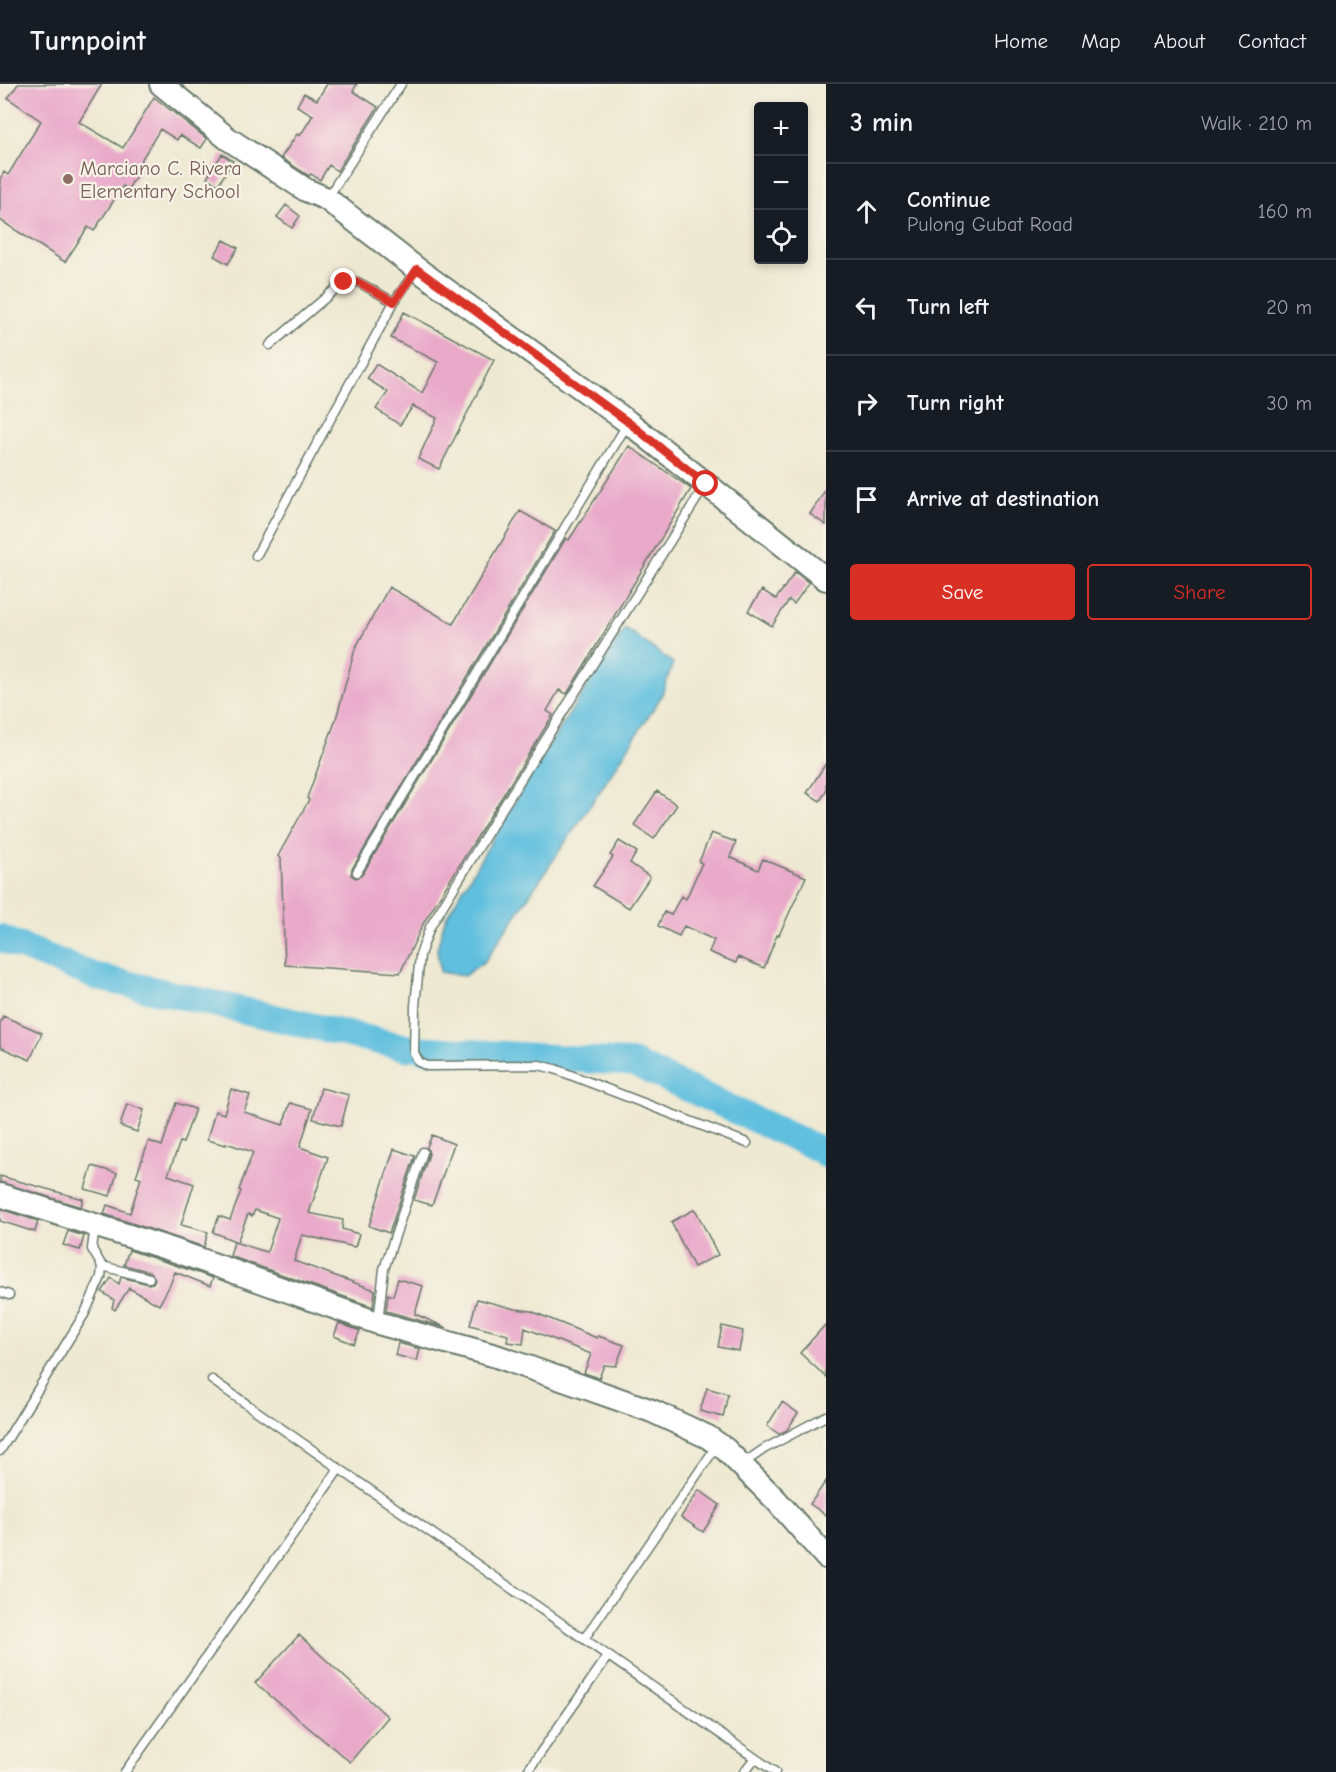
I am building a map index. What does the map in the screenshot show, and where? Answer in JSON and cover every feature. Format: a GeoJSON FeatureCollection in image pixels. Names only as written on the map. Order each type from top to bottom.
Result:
{"type":"FeatureCollection","features":[{"type":"Feature","properties":{"kind":"street"},"geometry":{"type":"LineString","coordinates":[[161,84],[227,138],[306,190],[327,199],[417,269],[628,422],[826,579]]}},
{"type":"Feature","properties":{"kind":"street"},"geometry":{"type":"LineString","coordinates":[[0,1195],[176,1251],[378,1323],[496,1356],[652,1411],[718,1444],[776,1500],[826,1557]]}},
{"type":"Feature","properties":{"kind":"lane"},"geometry":{"type":"LineString","coordinates":[[327,199],[401,84]]}},
{"type":"Feature","properties":{"kind":"lane"},"geometry":{"type":"LineString","coordinates":[[256,556],[394,302],[417,269]]}},
{"type":"Feature","properties":{"kind":"lane"},"geometry":{"type":"LineString","coordinates":[[270,345],[344,282],[358,282],[394,302]]}},
{"type":"Feature","properties":{"kind":"lane"},"geometry":{"type":"LineString","coordinates":[[357,872],[628,422]]}},
{"type":"Feature","properties":{"kind":"lane"},"geometry":{"type":"LineString","coordinates":[[706,484],[430,927],[420,955],[415,1006],[414,1053],[419,1062],[427,1066],[539,1065],[547,1067],[747,1143]]}},
{"type":"Feature","properties":{"kind":"lane"},"geometry":{"type":"LineString","coordinates":[[378,1323],[384,1269],[423,1152]]}},
{"type":"Feature","properties":{"kind":"lane"},"geometry":{"type":"LineString","coordinates":[[0,1451],[85,1313],[101,1277],[102,1266],[92,1249],[95,1225]]}},
{"type":"Feature","properties":{"kind":"lane"},"geometry":{"type":"LineString","coordinates":[[102,1266],[149,1278]]}},
{"type":"Feature","properties":{"kind":"lane"},"geometry":{"type":"LineString","coordinates":[[212,1380],[775,1772]]}},
{"type":"Feature","properties":{"kind":"lane"},"geometry":{"type":"LineString","coordinates":[[741,1465],[764,1449],[826,1416]]}},
{"type":"Feature","properties":{"kind":"lane"},"geometry":{"type":"LineString","coordinates":[[584,1639],[718,1444]]}},
{"type":"Feature","properties":{"kind":"lane"},"geometry":{"type":"LineString","coordinates":[[125,1772],[339,1468]]}},
{"type":"Feature","properties":{"kind":"lane"},"geometry":{"type":"LineString","coordinates":[[526,1772],[608,1656]]}},
{"type":"Feature","properties":{"kind":"lane"},"geometry":{"type":"LineString","coordinates":[[744,1772],[755,1758]]}},
{"type":"Feature","properties":{"kind":"water"},"geometry":{"type":"Polygon","coordinates":[[[625,628],[673,663],[661,697],[485,961],[464,976],[440,972],[437,949],[445,919],[542,756],[625,628]]]}},
{"type":"Feature","properties":{"kind":"building","name":"Marciano C. Rivera Elementary School"},"geometry":{"type":"Polygon","coordinates":[[[18,84],[102,84],[79,122],[123,148],[154,97],[207,139],[201,148],[180,135],[177,140],[160,129],[137,167],[140,169],[128,189],[123,186],[94,231],[88,227],[65,262],[0,220],[0,179],[4,172],[8,175],[41,121],[8,98],[18,84]]]}},
{"type":"Feature","properties":{"kind":"building"},"geometry":{"type":"Polygon","coordinates":[[[327,84],[357,84],[353,91],[378,107],[337,171],[329,165],[320,180],[311,174],[309,176],[281,158],[297,134],[300,136],[313,115],[297,106],[304,93],[317,100],[327,84]]]}},
{"type":"Feature","properties":{"kind":"building"},"geometry":{"type":"Polygon","coordinates":[[[222,154],[233,161],[218,185],[207,178],[222,154]]]}},
{"type":"Feature","properties":{"kind":"building"},"geometry":{"type":"Polygon","coordinates":[[[286,205],[300,216],[292,228],[277,217],[286,205]]]}},
{"type":"Feature","properties":{"kind":"building"},"geometry":{"type":"Polygon","coordinates":[[[224,240],[238,248],[228,264],[214,256],[224,240]]]}},
{"type":"Feature","properties":{"kind":"building"},"geometry":{"type":"Polygon","coordinates":[[[404,312],[494,360],[439,469],[418,459],[437,418],[413,406],[400,425],[376,409],[388,392],[367,379],[376,364],[422,393],[438,362],[391,338],[404,312]]]}},
{"type":"Feature","properties":{"kind":"building"},"geometry":{"type":"Polygon","coordinates":[[[629,446],[691,489],[567,694],[559,690],[547,711],[553,715],[424,922],[400,973],[285,965],[281,858],[278,856],[309,800],[307,798],[336,719],[355,649],[389,587],[453,624],[520,511],[555,531],[352,869],[351,875],[356,878],[362,875],[566,538],[569,540],[629,446]]]}},
{"type":"Feature","properties":{"kind":"building"},"geometry":{"type":"Polygon","coordinates":[[[826,489],[826,525],[810,514],[826,489]]]}},
{"type":"Feature","properties":{"kind":"building"},"geometry":{"type":"Polygon","coordinates":[[[795,572],[809,583],[794,604],[789,600],[772,626],[748,611],[762,590],[776,599],[795,572]]]}},
{"type":"Feature","properties":{"kind":"building"},"geometry":{"type":"Polygon","coordinates":[[[826,763],[826,791],[820,801],[807,793],[826,763]]]}},
{"type":"Feature","properties":{"kind":"building"},"geometry":{"type":"Polygon","coordinates":[[[657,791],[677,805],[654,839],[634,825],[657,791]]]}},
{"type":"Feature","properties":{"kind":"building"},"geometry":{"type":"Polygon","coordinates":[[[711,833],[736,842],[730,857],[758,870],[763,859],[806,877],[777,935],[764,968],[738,957],[736,963],[709,952],[714,940],[684,926],[679,936],[658,926],[664,912],[671,915],[681,896],[686,899],[702,863],[699,862],[711,833]]]}},
{"type":"Feature","properties":{"kind":"building"},"geometry":{"type":"Polygon","coordinates":[[[619,841],[637,852],[630,863],[650,877],[629,908],[593,886],[613,857],[610,855],[619,841]]]}},
{"type":"Feature","properties":{"kind":"building"},"geometry":{"type":"Polygon","coordinates":[[[3,1016],[42,1033],[30,1060],[0,1047],[0,1023],[3,1016]]]}},
{"type":"Feature","properties":{"kind":"building"},"geometry":{"type":"Polygon","coordinates":[[[321,1088],[349,1095],[341,1126],[313,1119],[321,1088]]]}},
{"type":"Feature","properties":{"kind":"building"},"geometry":{"type":"Polygon","coordinates":[[[231,1089],[250,1095],[244,1112],[283,1125],[290,1103],[312,1109],[300,1147],[328,1157],[309,1213],[343,1220],[342,1229],[359,1234],[355,1247],[302,1235],[294,1261],[375,1290],[373,1307],[230,1256],[234,1242],[267,1252],[278,1218],[255,1210],[252,1216],[248,1214],[237,1242],[213,1232],[219,1216],[230,1220],[253,1152],[226,1143],[226,1145],[207,1140],[215,1111],[224,1114],[231,1089]]]}},
{"type":"Feature","properties":{"kind":"building"},"geometry":{"type":"Polygon","coordinates":[[[176,1103],[195,1109],[168,1175],[194,1184],[181,1225],[208,1232],[204,1247],[104,1214],[107,1205],[130,1213],[141,1178],[136,1176],[149,1141],[162,1146],[176,1103]]]}},
{"type":"Feature","properties":{"kind":"building"},"geometry":{"type":"Polygon","coordinates":[[[127,1104],[144,1110],[137,1132],[120,1126],[127,1104]]]}},
{"type":"Feature","properties":{"kind":"building"},"geometry":{"type":"Polygon","coordinates":[[[432,1135],[454,1144],[432,1205],[414,1200],[429,1154],[427,1147],[432,1135]]]}},
{"type":"Feature","properties":{"kind":"building"},"geometry":{"type":"Polygon","coordinates":[[[394,1149],[415,1156],[389,1233],[369,1226],[394,1149]]]}},
{"type":"Feature","properties":{"kind":"building"},"geometry":{"type":"Polygon","coordinates":[[[92,1166],[117,1173],[110,1196],[85,1189],[92,1166]]]}},
{"type":"Feature","properties":{"kind":"building"},"geometry":{"type":"Polygon","coordinates":[[[0,1176],[83,1199],[81,1207],[0,1182],[0,1176]]]}},
{"type":"Feature","properties":{"kind":"building"},"geometry":{"type":"Polygon","coordinates":[[[0,1209],[38,1221],[35,1232],[0,1221],[0,1209]]]}},
{"type":"Feature","properties":{"kind":"building"},"geometry":{"type":"Polygon","coordinates":[[[695,1209],[718,1255],[694,1267],[671,1222],[695,1209]]]}},
{"type":"Feature","properties":{"kind":"building"},"geometry":{"type":"Polygon","coordinates":[[[68,1231],[84,1236],[80,1250],[63,1245],[68,1231]]]}},
{"type":"Feature","properties":{"kind":"building"},"geometry":{"type":"Polygon","coordinates":[[[129,1250],[213,1278],[210,1286],[175,1272],[159,1305],[129,1288],[115,1310],[112,1308],[114,1300],[102,1292],[111,1278],[119,1284],[121,1277],[148,1284],[153,1283],[155,1279],[151,1272],[124,1265],[129,1250]]]}},
{"type":"Feature","properties":{"kind":"building"},"geometry":{"type":"Polygon","coordinates":[[[398,1279],[423,1286],[415,1314],[447,1328],[386,1311],[388,1294],[393,1296],[398,1279]]]}},
{"type":"Feature","properties":{"kind":"building"},"geometry":{"type":"Polygon","coordinates":[[[477,1299],[531,1311],[597,1338],[598,1336],[624,1345],[616,1366],[604,1365],[599,1378],[584,1373],[591,1354],[525,1328],[523,1344],[507,1342],[508,1335],[470,1325],[477,1299]]]}},
{"type":"Feature","properties":{"kind":"building"},"geometry":{"type":"Polygon","coordinates":[[[339,1323],[360,1331],[354,1344],[334,1336],[339,1323]]]}},
{"type":"Feature","properties":{"kind":"building"},"geometry":{"type":"Polygon","coordinates":[[[826,1324],[826,1377],[800,1353],[826,1324]]]}},
{"type":"Feature","properties":{"kind":"building"},"geometry":{"type":"Polygon","coordinates":[[[722,1326],[743,1331],[739,1351],[718,1347],[722,1326]]]}},
{"type":"Feature","properties":{"kind":"building"},"geometry":{"type":"Polygon","coordinates":[[[398,1343],[420,1349],[417,1361],[395,1355],[398,1343]]]}},
{"type":"Feature","properties":{"kind":"building"},"geometry":{"type":"Polygon","coordinates":[[[707,1388],[728,1394],[723,1417],[700,1411],[707,1388]]]}},
{"type":"Feature","properties":{"kind":"building"},"geometry":{"type":"Polygon","coordinates":[[[782,1402],[798,1413],[787,1430],[779,1434],[767,1426],[782,1402]]]}},
{"type":"Feature","properties":{"kind":"building"},"geometry":{"type":"Polygon","coordinates":[[[826,1481],[826,1515],[810,1504],[826,1481]]]}},
{"type":"Feature","properties":{"kind":"building"},"geometry":{"type":"Polygon","coordinates":[[[699,1490],[720,1505],[703,1532],[681,1517],[699,1490]]]}},
{"type":"Feature","properties":{"kind":"building"},"geometry":{"type":"Polygon","coordinates":[[[299,1635],[388,1717],[350,1762],[255,1683],[299,1635]]]}},
{"type":"Feature","properties":{"kind":"waterway"},"geometry":{"type":"LineString","coordinates":[[0,938],[97,977],[408,1048]]}},
{"type":"Feature","properties":{"kind":"waterway"},"geometry":{"type":"LineString","coordinates":[[422,1049],[633,1063],[823,1151],[826,1155]]}},
{"type":"Feature","properties":{"kind":"place","name":"Marciano C. Rivera Elementary School"},"geometry":{"type":"Point","coordinates":[68,179]}},
{"type":"Feature","properties":{"kind":"route"},"geometry":{"type":"LineString","coordinates":[[344,282],[358,282],[394,302],[417,269],[628,422],[706,484]]}}]}
